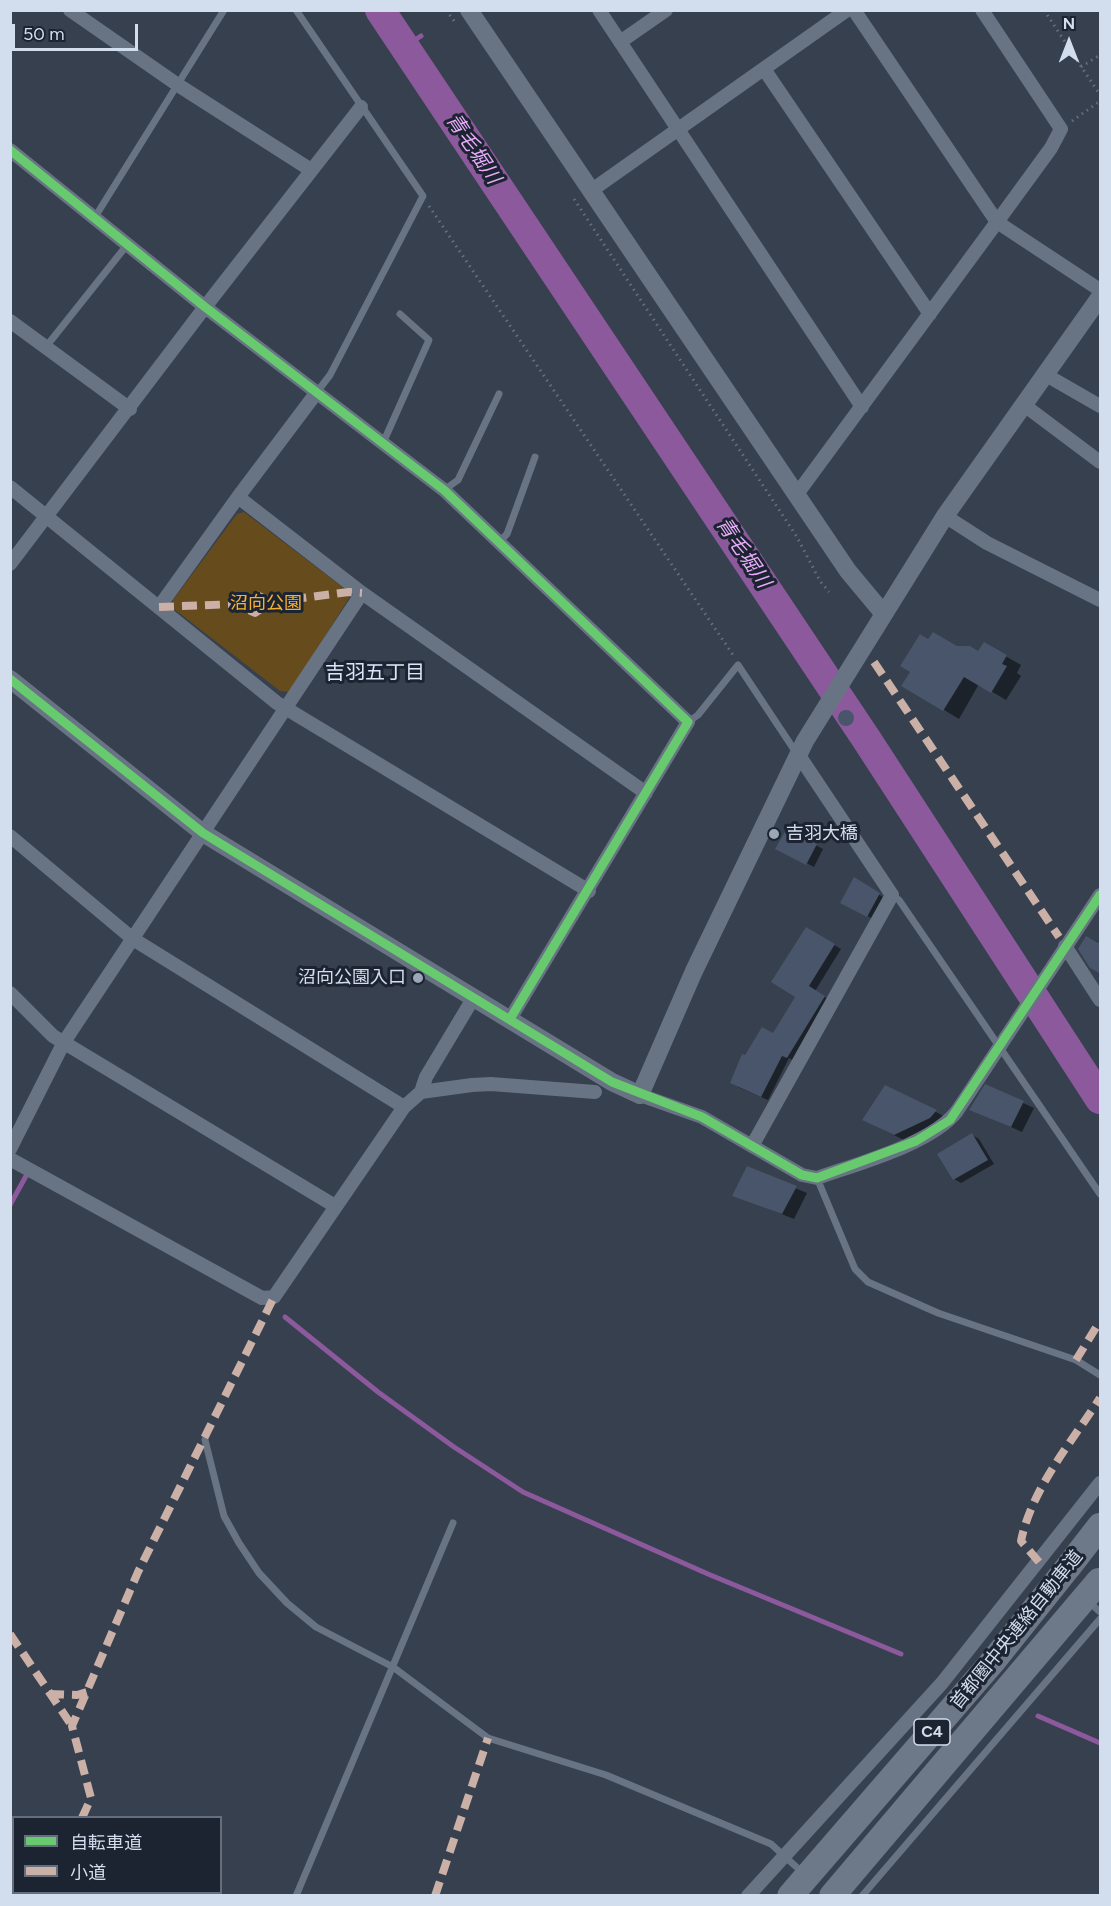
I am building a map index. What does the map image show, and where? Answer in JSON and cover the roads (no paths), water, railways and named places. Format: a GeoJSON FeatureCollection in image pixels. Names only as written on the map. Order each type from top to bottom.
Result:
{"type":"FeatureCollection","features":[{"type":"Feature","properties":{"kind":"highway","name":"首都圏中央連絡自動車道"},"geometry":{"type":"LineString","coordinates":[[790,1896],[994,1660],[1101,1526]]}},
{"type":"Feature","properties":{"kind":"highway","name":"首都圏中央連絡自動車道"},"geometry":{"type":"LineString","coordinates":[[832,1896],[1101,1579]]}},
{"type":"Feature","properties":{"kind":"street"},"geometry":{"type":"LineString","coordinates":[[70,10],[178,85],[311,170]]}},
{"type":"Feature","properties":{"kind":"street"},"geometry":{"type":"LineString","coordinates":[[599,10],[862,406]]}},
{"type":"Feature","properties":{"kind":"street"},"geometry":{"type":"LineString","coordinates":[[620,42],[666,10]]}},
{"type":"Feature","properties":{"kind":"street"},"geometry":{"type":"LineString","coordinates":[[592,190],[847,10]]}},
{"type":"Feature","properties":{"kind":"street"},"geometry":{"type":"LineString","coordinates":[[854,10],[997,222],[1101,290]]}},
{"type":"Feature","properties":{"kind":"street"},"geometry":{"type":"LineString","coordinates":[[797,494],[1051,148],[1060,129],[982,10]]}},
{"type":"Feature","properties":{"kind":"street"},"geometry":{"type":"LineString","coordinates":[[470,16],[592,190],[848,571],[883,613]]}},
{"type":"Feature","properties":{"kind":"street"},"geometry":{"type":"LineString","coordinates":[[764,69],[930,314]]}},
{"type":"Feature","properties":{"kind":"street"},"geometry":{"type":"LineString","coordinates":[[10,564],[130,409],[205,307],[361,107]]}},
{"type":"Feature","properties":{"kind":"street"},"geometry":{"type":"LineString","coordinates":[[10,150],[205,307],[444,490],[688,722],[589,891],[510,1019]]}},
{"type":"Feature","properties":{"kind":"street"},"geometry":{"type":"LineString","coordinates":[[640,1095],[694,971],[802,748],[883,613],[945,516],[1101,297]]}},
{"type":"Feature","properties":{"kind":"street"},"geometry":{"type":"LineString","coordinates":[[10,321],[130,409]]}},
{"type":"Feature","properties":{"kind":"street"},"geometry":{"type":"LineString","coordinates":[[1046,375],[1101,406]]}},
{"type":"Feature","properties":{"kind":"street"},"geometry":{"type":"LineString","coordinates":[[159,607],[317,392]]}},
{"type":"Feature","properties":{"kind":"street"},"geometry":{"type":"LineString","coordinates":[[1024,405],[1101,462]]}},
{"type":"Feature","properties":{"kind":"street"},"geometry":{"type":"LineString","coordinates":[[10,487],[287,709],[589,891]]}},
{"type":"Feature","properties":{"kind":"street"},"geometry":{"type":"LineString","coordinates":[[238,497],[362,593],[646,793]]}},
{"type":"Feature","properties":{"kind":"street"},"geometry":{"type":"LineString","coordinates":[[945,516],[987,543],[1101,600]]}},
{"type":"Feature","properties":{"kind":"street"},"geometry":{"type":"LineString","coordinates":[[10,1149],[64,1042],[362,593]]}},
{"type":"Feature","properties":{"kind":"street"},"geometry":{"type":"LineString","coordinates":[[10,679],[203,833],[612,1082],[640,1095],[702,1117],[802,1175],[817,1178],[916,1141],[943,1126],[957,1111],[1001,1041],[1101,895]]}},
{"type":"Feature","properties":{"kind":"street"},"geometry":{"type":"LineString","coordinates":[[752,1146],[892,895],[802,748]]}},
{"type":"Feature","properties":{"kind":"street"},"geometry":{"type":"LineString","coordinates":[[10,836],[133,939],[404,1107]]}},
{"type":"Feature","properties":{"kind":"street"},"geometry":{"type":"LineString","coordinates":[[1063,949],[1101,1000]]}},
{"type":"Feature","properties":{"kind":"street"},"geometry":{"type":"LineString","coordinates":[[10,993],[53,1036],[335,1206]]}},
{"type":"Feature","properties":{"kind":"street"},"geometry":{"type":"LineString","coordinates":[[422,1092],[426,1077],[474,998]]}},
{"type":"Feature","properties":{"kind":"street"},"geometry":{"type":"LineString","coordinates":[[10,1159],[262,1298],[274,1297],[404,1107],[422,1092],[491,1084],[595,1092]]}},
{"type":"Feature","properties":{"kind":"street"},"geometry":{"type":"LineString","coordinates":[[748,1896],[942,1683],[1101,1483]]}},
{"type":"Feature","properties":{"kind":"lane"},"geometry":{"type":"LineString","coordinates":[[94,217],[224,10]]}},
{"type":"Feature","properties":{"kind":"lane"},"geometry":{"type":"LineString","coordinates":[[296,10],[423,196],[330,375],[317,392]]}},
{"type":"Feature","properties":{"kind":"lane"},"geometry":{"type":"LineString","coordinates":[[45,348],[127,245]]}},
{"type":"Feature","properties":{"kind":"lane"},"geometry":{"type":"LineString","coordinates":[[383,443],[429,340],[400,314]]}},
{"type":"Feature","properties":{"kind":"lane"},"geometry":{"type":"LineString","coordinates":[[444,490],[458,480],[499,394]]}},
{"type":"Feature","properties":{"kind":"lane"},"geometry":{"type":"LineString","coordinates":[[498,542],[507,534],[535,457]]}},
{"type":"Feature","properties":{"kind":"lane"},"geometry":{"type":"LineString","coordinates":[[688,722],[698,715],[738,665],[802,748]]}},
{"type":"Feature","properties":{"kind":"lane"},"geometry":{"type":"LineString","coordinates":[[892,895],[900,900],[1001,1041],[1101,1194]]}},
{"type":"Feature","properties":{"kind":"lane"},"geometry":{"type":"LineString","coordinates":[[817,1178],[855,1269],[868,1282],[938,1313],[1030,1342],[1076,1360],[1101,1375]]}},
{"type":"Feature","properties":{"kind":"lane"},"geometry":{"type":"LineString","coordinates":[[205,1440],[225,1516],[260,1572],[287,1603],[316,1627],[393,1667],[488,1738],[606,1775],[771,1844],[810,1880]]}},
{"type":"Feature","properties":{"kind":"lane"},"geometry":{"type":"LineString","coordinates":[[296,1896],[453,1523]]}},
{"type":"Feature","properties":{"kind":"lane"},"geometry":{"type":"LineString","coordinates":[[1039,1562],[1065,1583]]}},
{"type":"Feature","properties":{"kind":"lane"},"geometry":{"type":"LineString","coordinates":[[1074,1591],[1101,1612]]}},
{"type":"Feature","properties":{"kind":"lane"},"geometry":{"type":"LineString","coordinates":[[862,1896],[1101,1619]]}},
{"type":"Feature","properties":{"kind":"waterway","name":"青毛堀川"},"geometry":{"type":"LineString","coordinates":[[380,10],[867,740],[1100,1099]]}},
{"type":"Feature","properties":{"kind":"waterway"},"geometry":{"type":"LineString","coordinates":[[404,47],[421,36]]}},
{"type":"Feature","properties":{"kind":"waterway"},"geometry":{"type":"LineString","coordinates":[[10,1205],[26,1176]]}},
{"type":"Feature","properties":{"kind":"waterway"},"geometry":{"type":"LineString","coordinates":[[285,1317],[378,1392],[454,1447],[523,1492],[708,1574],[901,1654]]}},
{"type":"Feature","properties":{"kind":"waterway"},"geometry":{"type":"LineString","coordinates":[[1038,1716],[1100,1743]]}},
{"type":"Feature","properties":{"kind":"place","name":"吉羽大橋"},"geometry":{"type":"Point","coordinates":[774,834]}},
{"type":"Feature","properties":{"kind":"place","name":"沼向公園入口"},"geometry":{"type":"Point","coordinates":[418,978]}},
{"type":"Feature","properties":{"kind":"district","name":"吉羽五丁目"},"geometry":{"type":"Point","coordinates":[375,673]}},
{"type":"Feature","properties":{"kind":"park label","name":"沼向公園"},"geometry":{"type":"Point","coordinates":[266,604]}}]}
